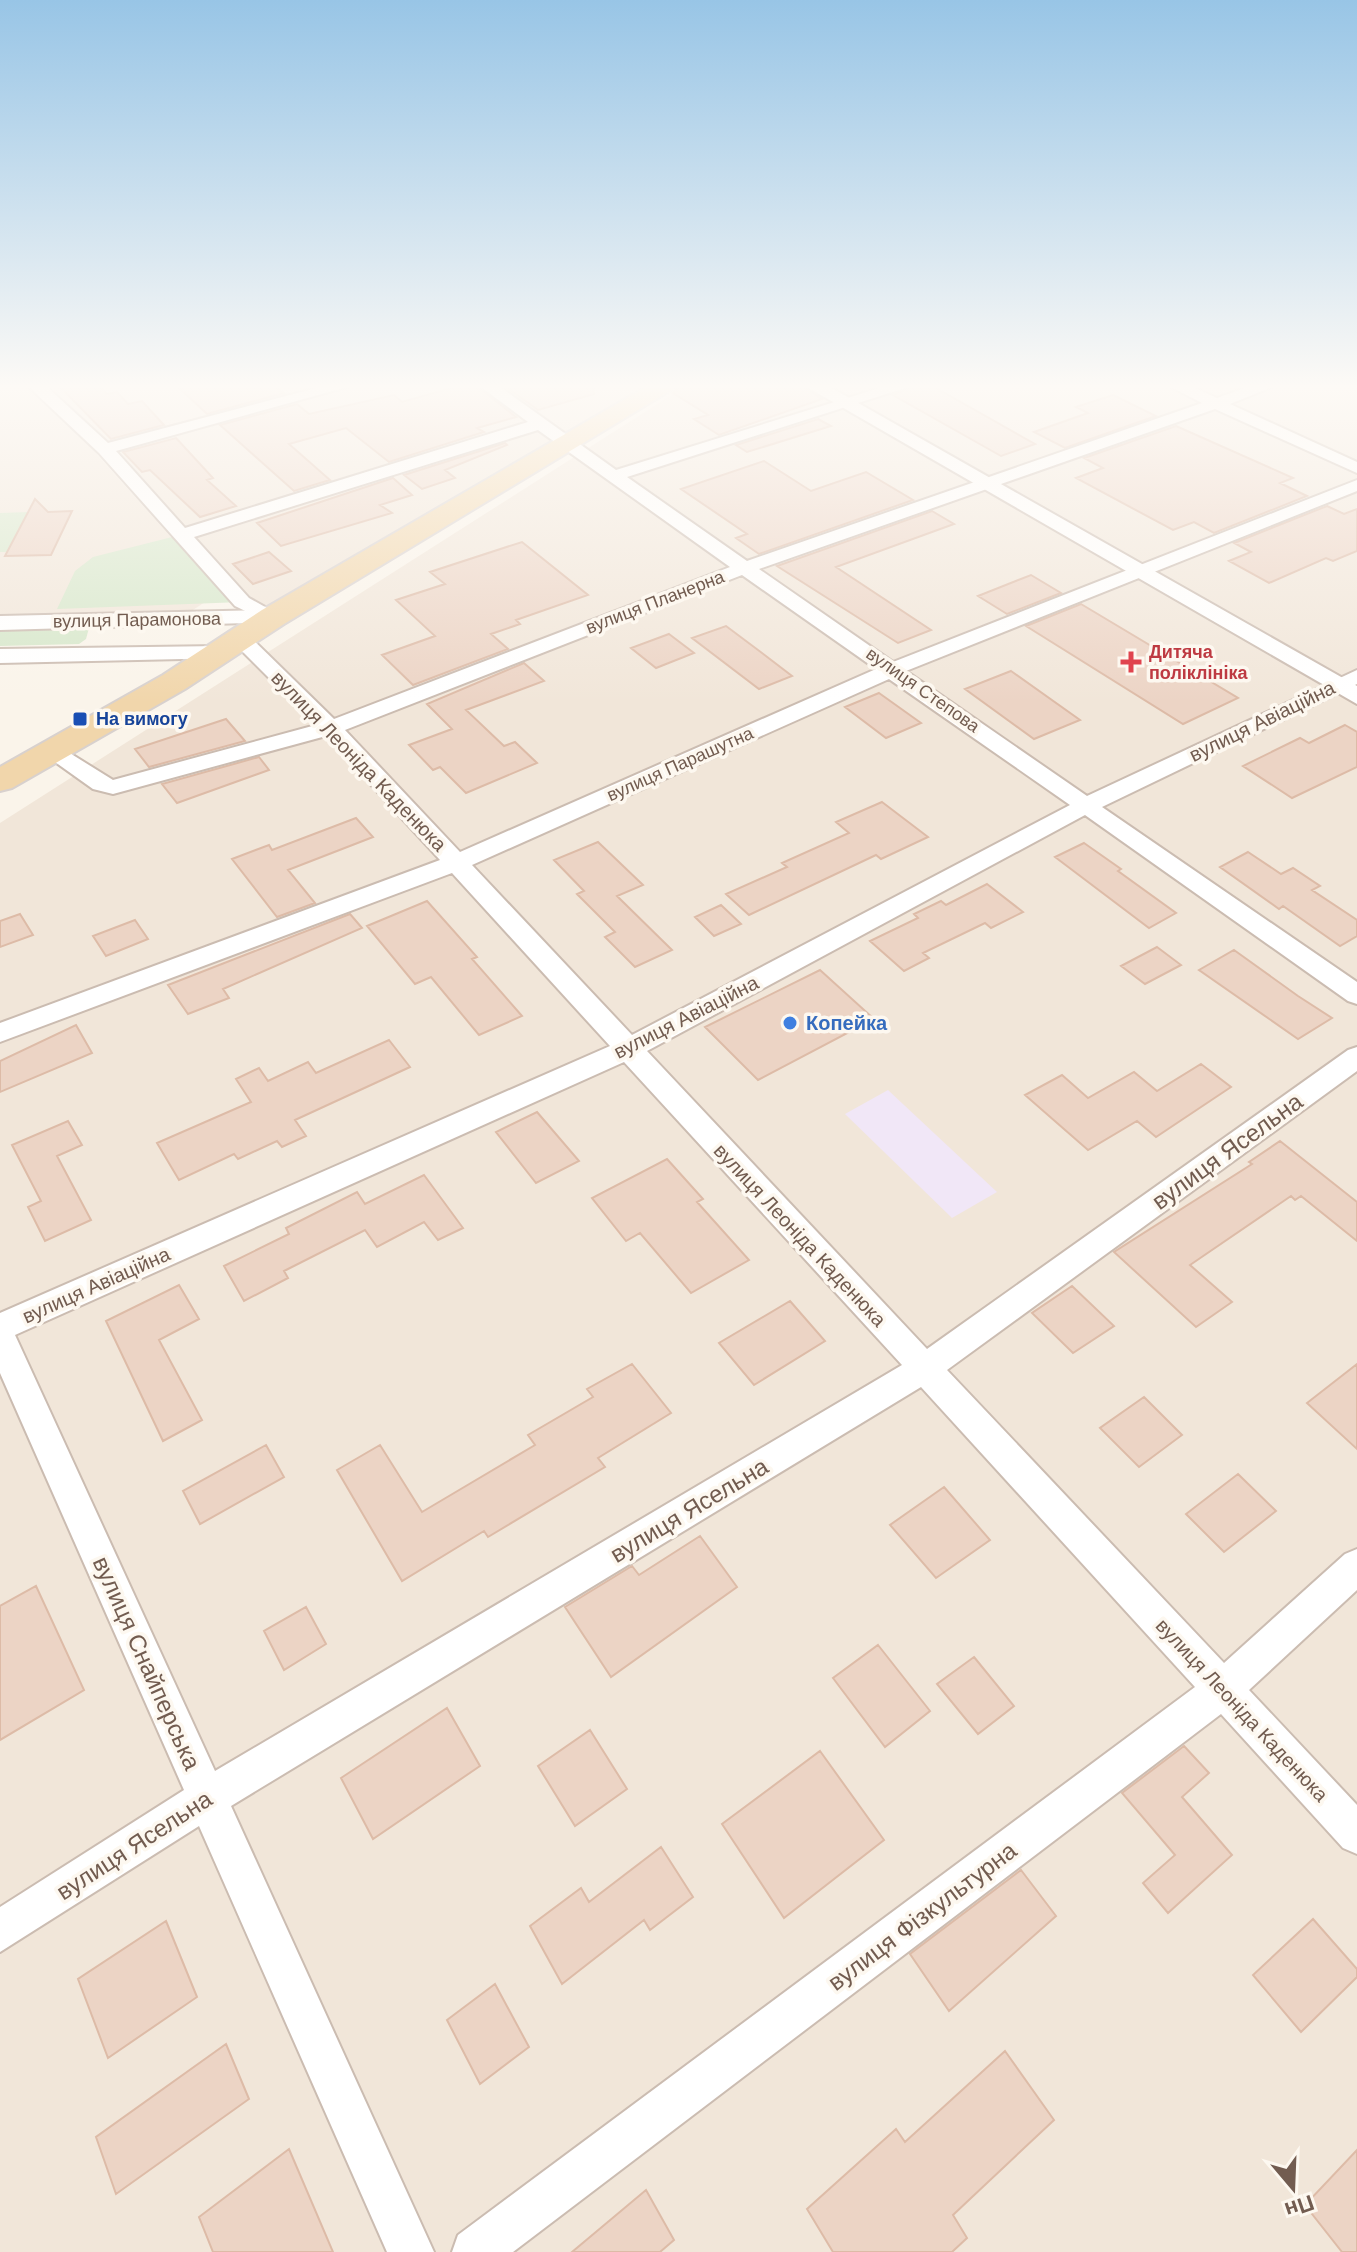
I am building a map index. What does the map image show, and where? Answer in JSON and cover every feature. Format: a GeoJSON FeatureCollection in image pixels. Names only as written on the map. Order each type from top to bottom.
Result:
{"type":"FeatureCollection","features":[{"type":"Feature","properties":{"kind":"main road"},"geometry":{"type":"LineString","coordinates":[[0,781],[488,492]]}},
{"type":"Feature","properties":{"kind":"street"},"geometry":{"type":"LineString","coordinates":[[145,492],[242,602],[273,617]]}},
{"type":"Feature","properties":{"kind":"street"},"geometry":{"type":"LineString","coordinates":[[184,534],[319,492]]}},
{"type":"Feature","properties":{"kind":"street","name":"вулиця Степова"},"geometry":{"type":"LineString","coordinates":[[633,492],[894,669],[1357,995]]}},
{"type":"Feature","properties":{"kind":"street","name":"вулиця Планерна"},"geometry":{"type":"LineString","coordinates":[[52,752],[101,784],[113,787],[331,728],[744,568],[964,492]]}},
{"type":"Feature","properties":{"kind":"street"},"geometry":{"type":"LineString","coordinates":[[1002,492],[1351,685]]}},
{"type":"Feature","properties":{"kind":"street","name":"вулиця Парашутна"},"geometry":{"type":"LineString","coordinates":[[0,1033],[456,863],[894,669],[1138,569],[1339,492]]}},
{"type":"Feature","properties":{"kind":"street","name":"вулиця Парамонова"},"geometry":{"type":"LineString","coordinates":[[0,623],[273,617]]}},
{"type":"Feature","properties":{"kind":"street","name":"вулиця Парамонова"},"geometry":{"type":"LineString","coordinates":[[0,656],[230,646]]}},
{"type":"Feature","properties":{"kind":"street","name":"вулиця Леоніда Каденюка"},"geometry":{"type":"LineString","coordinates":[[230,646],[331,728],[626,1050],[1357,1834]]}},
{"type":"Feature","properties":{"kind":"street","name":"вулиця Авіаційна"},"geometry":{"type":"LineString","coordinates":[[0,1327],[626,1050],[1087,805],[1351,685]]}},
{"type":"Feature","properties":{"kind":"street","name":"вулиця Ясельна"},"geometry":{"type":"LineString","coordinates":[[0,1931],[207,1798],[925,1368],[1357,1057]]}},
{"type":"Feature","properties":{"kind":"street","name":"вулиця Снайперська"},"geometry":{"type":"LineString","coordinates":[[0,1337],[411,2252]]}},
{"type":"Feature","properties":{"kind":"street","name":"вулиця Фізкультурна"},"geometry":{"type":"LineString","coordinates":[[475,2252],[1223,1689],[1357,1566]]}},
{"type":"Feature","properties":{"kind":"shaded area"},"geometry":{"type":"Polygon","coordinates":[[[0,492],[131,492],[220,592],[190,612],[0,616],[0,492]]]}},
{"type":"Feature","properties":{"kind":"shaded area"},"geometry":{"type":"Polygon","coordinates":[[[153,492],[471,492],[298,597],[275,606],[256,605],[153,492]]]}},
{"type":"Feature","properties":{"kind":"shaded area"},"geometry":{"type":"Polygon","coordinates":[[[519,492],[1357,492],[1357,2252],[0,2252],[0,823],[519,492]]]}},
{"type":"Feature","properties":{"kind":"shaded area"},"geometry":{"type":"Polygon","coordinates":[[[888,1090],[997,1192],[952,1218],[845,1114],[888,1090]]]}},
{"type":"Feature","properties":{"kind":"green space"},"geometry":{"type":"Polygon","coordinates":[[[28,512],[7,552],[0,552],[0,513],[28,512]]]}},
{"type":"Feature","properties":{"kind":"green space"},"geometry":{"type":"Polygon","coordinates":[[[184,534],[242,602],[57,609],[75,571],[93,557],[184,534]]]}},
{"type":"Feature","properties":{"kind":"green space"},"geometry":{"type":"Polygon","coordinates":[[[89,628],[86,639],[79,644],[0,646],[0,629],[89,628]]]}},
{"type":"Feature","properties":{"kind":"building"},"geometry":{"type":"Polygon","coordinates":[[[174,492],[220,492],[236,506],[200,517],[174,492]]]}},
{"type":"Feature","properties":{"kind":"building"},"geometry":{"type":"Polygon","coordinates":[[[350,492],[409,492],[412,495],[380,505],[392,513],[281,546],[257,523],[350,492]]]}},
{"type":"Feature","properties":{"kind":"building"},"geometry":{"type":"Polygon","coordinates":[[[686,492],[900,492],[913,500],[759,554],[736,538],[747,534],[686,492]]]}},
{"type":"Feature","properties":{"kind":"building"},"geometry":{"type":"Polygon","coordinates":[[[1102,492],[1299,492],[1307,496],[1214,533],[1194,522],[1173,530],[1102,492]]]}},
{"type":"Feature","properties":{"kind":"building"},"geometry":{"type":"Polygon","coordinates":[[[35,499],[48,512],[72,511],[51,555],[5,556],[35,499]]]}},
{"type":"Feature","properties":{"kind":"building"},"geometry":{"type":"Polygon","coordinates":[[[1327,506],[1344,514],[1357,509],[1357,551],[1333,561],[1326,558],[1269,583],[1229,561],[1251,552],[1234,543],[1327,506]]]}},
{"type":"Feature","properties":{"kind":"building"},"geometry":{"type":"Polygon","coordinates":[[[932,511],[954,524],[836,567],[931,630],[898,643],[777,566],[932,511]]]}},
{"type":"Feature","properties":{"kind":"building"},"geometry":{"type":"Polygon","coordinates":[[[522,542],[588,595],[516,620],[520,624],[491,634],[508,649],[413,685],[382,655],[435,636],[396,600],[445,584],[430,572],[522,542]]]}},
{"type":"Feature","properties":{"kind":"building"},"geometry":{"type":"Polygon","coordinates":[[[269,552],[291,571],[253,584],[233,564],[269,552]]]}},
{"type":"Feature","properties":{"kind":"building"},"geometry":{"type":"Polygon","coordinates":[[[1031,575],[1061,593],[1007,614],[978,596],[1031,575]]]}},
{"type":"Feature","properties":{"kind":"building","name":"Дитяча поліклініка"},"geometry":{"type":"Polygon","coordinates":[[[1081,604],[1238,698],[1183,724],[1026,626],[1081,604]]]}},
{"type":"Feature","properties":{"kind":"building"},"geometry":{"type":"Polygon","coordinates":[[[726,626],[792,676],[759,689],[692,638],[726,626]]]}},
{"type":"Feature","properties":{"kind":"building"},"geometry":{"type":"Polygon","coordinates":[[[669,634],[694,653],[656,668],[631,648],[669,634]]]}},
{"type":"Feature","properties":{"kind":"building"},"geometry":{"type":"Polygon","coordinates":[[[524,663],[544,681],[466,710],[504,746],[515,742],[537,763],[466,793],[440,767],[433,770],[409,745],[452,729],[427,704],[524,663]]]}},
{"type":"Feature","properties":{"kind":"building"},"geometry":{"type":"Polygon","coordinates":[[[1011,671],[1080,720],[1034,739],[965,689],[1011,671]]]}},
{"type":"Feature","properties":{"kind":"building"},"geometry":{"type":"Polygon","coordinates":[[[879,693],[921,723],[886,738],[845,707],[879,693]]]}},
{"type":"Feature","properties":{"kind":"building"},"geometry":{"type":"Polygon","coordinates":[[[226,719],[245,741],[149,767],[135,749],[226,719]]]}},
{"type":"Feature","properties":{"kind":"building"},"geometry":{"type":"Polygon","coordinates":[[[1345,725],[1357,732],[1357,767],[1292,798],[1243,766],[1300,738],[1309,743],[1345,725]]]}},
{"type":"Feature","properties":{"kind":"building"},"geometry":{"type":"Polygon","coordinates":[[[259,757],[269,770],[177,803],[162,784],[259,757]]]}},
{"type":"Feature","properties":{"kind":"building"},"geometry":{"type":"Polygon","coordinates":[[[882,802],[928,837],[881,859],[876,855],[749,915],[726,894],[787,867],[782,863],[849,833],[836,822],[882,802]]]}},
{"type":"Feature","properties":{"kind":"building"},"geometry":{"type":"Polygon","coordinates":[[[356,818],[373,837],[288,870],[315,903],[277,917],[232,859],[269,845],[272,850],[356,818]]]}},
{"type":"Feature","properties":{"kind":"building"},"geometry":{"type":"Polygon","coordinates":[[[598,842],[643,885],[617,896],[672,950],[635,967],[605,937],[615,932],[577,894],[584,891],[554,860],[598,842]]]}},
{"type":"Feature","properties":{"kind":"building"},"geometry":{"type":"Polygon","coordinates":[[[1084,843],[1176,913],[1149,928],[1055,857],[1084,843]]]}},
{"type":"Feature","properties":{"kind":"building"},"geometry":{"type":"Polygon","coordinates":[[[1248,852],[1281,874],[1293,868],[1320,886],[1312,890],[1357,920],[1357,936],[1340,946],[1283,906],[1279,909],[1220,867],[1248,852]]]}},
{"type":"Feature","properties":{"kind":"building"},"geometry":{"type":"Polygon","coordinates":[[[987,884],[1023,912],[991,928],[985,923],[923,953],[929,958],[904,971],[870,941],[918,918],[914,914],[941,901],[946,905],[987,884]]]}},
{"type":"Feature","properties":{"kind":"building"},"geometry":{"type":"Polygon","coordinates":[[[427,901],[477,957],[472,959],[522,1016],[479,1035],[431,977],[415,984],[367,926],[427,901]]]}},
{"type":"Feature","properties":{"kind":"building"},"geometry":{"type":"Polygon","coordinates":[[[721,905],[741,924],[714,936],[695,917],[721,905]]]}},
{"type":"Feature","properties":{"kind":"building"},"geometry":{"type":"Polygon","coordinates":[[[20,914],[33,935],[0,947],[0,921],[20,914]]]}},
{"type":"Feature","properties":{"kind":"building"},"geometry":{"type":"Polygon","coordinates":[[[350,914],[362,928],[223,989],[229,998],[188,1014],[168,985],[350,914]]]}},
{"type":"Feature","properties":{"kind":"building"},"geometry":{"type":"Polygon","coordinates":[[[135,920],[148,939],[106,956],[93,936],[135,920]]]}},
{"type":"Feature","properties":{"kind":"building"},"geometry":{"type":"Polygon","coordinates":[[[1157,947],[1181,965],[1145,984],[1121,966],[1157,947]]]}},
{"type":"Feature","properties":{"kind":"building"},"geometry":{"type":"Polygon","coordinates":[[[1234,950],[1332,1018],[1298,1039],[1199,970],[1234,950]]]}},
{"type":"Feature","properties":{"kind":"building","name":"Копейка"},"geometry":{"type":"Polygon","coordinates":[[[820,970],[874,1019],[758,1080],[705,1027],[820,970]]]}},
{"type":"Feature","properties":{"kind":"building"},"geometry":{"type":"Polygon","coordinates":[[[76,1025],[92,1053],[0,1092],[0,1061],[76,1025]]]}},
{"type":"Feature","properties":{"kind":"building"},"geometry":{"type":"Polygon","coordinates":[[[389,1040],[410,1067],[295,1120],[306,1136],[282,1147],[277,1141],[238,1159],[234,1154],[179,1180],[157,1143],[251,1102],[236,1079],[259,1068],[268,1081],[308,1062],[316,1073],[389,1040]]]}},
{"type":"Feature","properties":{"kind":"building"},"geometry":{"type":"Polygon","coordinates":[[[1201,1064],[1231,1087],[1156,1137],[1137,1121],[1088,1150],[1025,1095],[1062,1075],[1088,1098],[1134,1072],[1157,1091],[1201,1064]]]}},
{"type":"Feature","properties":{"kind":"building"},"geometry":{"type":"Polygon","coordinates":[[[537,1112],[579,1161],[536,1183],[496,1132],[537,1112]]]}},
{"type":"Feature","properties":{"kind":"building"},"geometry":{"type":"Polygon","coordinates":[[[68,1121],[82,1145],[57,1156],[91,1220],[45,1241],[28,1207],[41,1201],[12,1145],[68,1121]]]}},
{"type":"Feature","properties":{"kind":"building"},"geometry":{"type":"Polygon","coordinates":[[[1280,1141],[1357,1202],[1357,1241],[1301,1196],[1295,1200],[1291,1196],[1190,1265],[1232,1302],[1196,1327],[1114,1252],[1252,1164],[1249,1162],[1280,1141]]]}},
{"type":"Feature","properties":{"kind":"building"},"geometry":{"type":"Polygon","coordinates":[[[667,1159],[703,1199],[697,1202],[749,1260],[691,1293],[640,1233],[626,1241],[592,1198],[667,1159]]]}},
{"type":"Feature","properties":{"kind":"building"},"geometry":{"type":"Polygon","coordinates":[[[424,1175],[463,1228],[438,1240],[424,1222],[377,1247],[365,1230],[284,1271],[288,1278],[244,1301],[224,1266],[289,1234],[286,1228],[357,1192],[365,1204],[424,1175]]]}},
{"type":"Feature","properties":{"kind":"building"},"geometry":{"type":"Polygon","coordinates":[[[179,1285],[199,1319],[159,1340],[202,1420],[163,1441],[106,1321],[179,1285]]]}},
{"type":"Feature","properties":{"kind":"building"},"geometry":{"type":"Polygon","coordinates":[[[1072,1286],[1114,1326],[1073,1353],[1032,1313],[1072,1286]]]}},
{"type":"Feature","properties":{"kind":"building"},"geometry":{"type":"Polygon","coordinates":[[[790,1301],[825,1341],[754,1385],[719,1343],[790,1301]]]}},
{"type":"Feature","properties":{"kind":"building"},"geometry":{"type":"Polygon","coordinates":[[[632,1364],[671,1413],[598,1458],[605,1467],[488,1537],[484,1531],[402,1581],[337,1470],[380,1445],[422,1512],[535,1445],[528,1435],[593,1397],[587,1389],[632,1364]]]}},
{"type":"Feature","properties":{"kind":"building"},"geometry":{"type":"Polygon","coordinates":[[[1357,1364],[1357,1449],[1307,1403],[1357,1364]]]}},
{"type":"Feature","properties":{"kind":"building"},"geometry":{"type":"Polygon","coordinates":[[[1144,1397],[1182,1435],[1139,1467],[1100,1428],[1144,1397]]]}},
{"type":"Feature","properties":{"kind":"building"},"geometry":{"type":"Polygon","coordinates":[[[266,1445],[284,1477],[200,1524],[183,1491],[266,1445]]]}},
{"type":"Feature","properties":{"kind":"building"},"geometry":{"type":"Polygon","coordinates":[[[1238,1474],[1276,1511],[1224,1552],[1186,1514],[1238,1474]]]}},
{"type":"Feature","properties":{"kind":"building"},"geometry":{"type":"Polygon","coordinates":[[[944,1487],[990,1540],[936,1578],[890,1525],[944,1487]]]}},
{"type":"Feature","properties":{"kind":"building"},"geometry":{"type":"Polygon","coordinates":[[[700,1536],[737,1587],[611,1677],[565,1607],[632,1566],[639,1575],[700,1536]]]}},
{"type":"Feature","properties":{"kind":"building"},"geometry":{"type":"Polygon","coordinates":[[[36,1586],[84,1690],[0,1740],[0,1606],[36,1586]]]}},
{"type":"Feature","properties":{"kind":"building"},"geometry":{"type":"Polygon","coordinates":[[[306,1607],[326,1644],[284,1670],[264,1631],[306,1607]]]}},
{"type":"Feature","properties":{"kind":"building"},"geometry":{"type":"Polygon","coordinates":[[[878,1645],[930,1711],[885,1747],[833,1678],[878,1645]]]}},
{"type":"Feature","properties":{"kind":"building"},"geometry":{"type":"Polygon","coordinates":[[[974,1657],[1014,1706],[978,1734],[937,1684],[974,1657]]]}},
{"type":"Feature","properties":{"kind":"building"},"geometry":{"type":"Polygon","coordinates":[[[447,1708],[480,1766],[373,1839],[341,1778],[447,1708]]]}},
{"type":"Feature","properties":{"kind":"building"},"geometry":{"type":"Polygon","coordinates":[[[590,1730],[627,1789],[575,1826],[538,1766],[590,1730]]]}},
{"type":"Feature","properties":{"kind":"building"},"geometry":{"type":"Polygon","coordinates":[[[1184,1746],[1209,1773],[1182,1797],[1232,1855],[1168,1913],[1143,1883],[1175,1855],[1122,1793],[1184,1746]]]}},
{"type":"Feature","properties":{"kind":"building"},"geometry":{"type":"Polygon","coordinates":[[[820,1751],[884,1840],[784,1918],[722,1824],[820,1751]]]}},
{"type":"Feature","properties":{"kind":"building"},"geometry":{"type":"Polygon","coordinates":[[[661,1847],[693,1897],[650,1930],[644,1920],[562,1984],[530,1926],[581,1888],[589,1902],[661,1847]]]}},
{"type":"Feature","properties":{"kind":"building"},"geometry":{"type":"Polygon","coordinates":[[[1021,1870],[1056,1916],[949,2011],[910,1954],[1021,1870]]]}},
{"type":"Feature","properties":{"kind":"building"},"geometry":{"type":"Polygon","coordinates":[[[1313,1919],[1357,1969],[1357,1977],[1301,2032],[1253,1975],[1313,1919]]]}},
{"type":"Feature","properties":{"kind":"building"},"geometry":{"type":"Polygon","coordinates":[[[166,1921],[197,1997],[108,2058],[78,1979],[166,1921]]]}},
{"type":"Feature","properties":{"kind":"building"},"geometry":{"type":"Polygon","coordinates":[[[495,1984],[529,2047],[480,2084],[447,2020],[495,1984]]]}},
{"type":"Feature","properties":{"kind":"building"},"geometry":{"type":"Polygon","coordinates":[[[226,2044],[249,2099],[116,2194],[96,2137],[226,2044]]]}},
{"type":"Feature","properties":{"kind":"building"},"geometry":{"type":"Polygon","coordinates":[[[1005,2051],[1054,2120],[953,2215],[967,2238],[952,2252],[833,2252],[807,2209],[896,2129],[905,2142],[1005,2051]]]}},
{"type":"Feature","properties":{"kind":"building"},"geometry":{"type":"Polygon","coordinates":[[[289,2149],[333,2252],[213,2252],[199,2217],[289,2149]]]}},
{"type":"Feature","properties":{"kind":"building"},"geometry":{"type":"Polygon","coordinates":[[[1357,2150],[1357,2252],[1342,2252],[1305,2205],[1357,2150]]]}},
{"type":"Feature","properties":{"kind":"building"},"geometry":{"type":"Polygon","coordinates":[[[646,2190],[674,2240],[660,2252],[572,2252],[646,2190]]]}},
{"type":"Feature","properties":{"kind":"place","name":"Дитяча поліклініка"},"geometry":{"type":"Point","coordinates":[1131,662]}},
{"type":"Feature","properties":{"kind":"place","name":"На вимогу"},"geometry":{"type":"Point","coordinates":[80,719]}},
{"type":"Feature","properties":{"kind":"place","name":"Копейка"},"geometry":{"type":"Point","coordinates":[790,1023]}}]}
